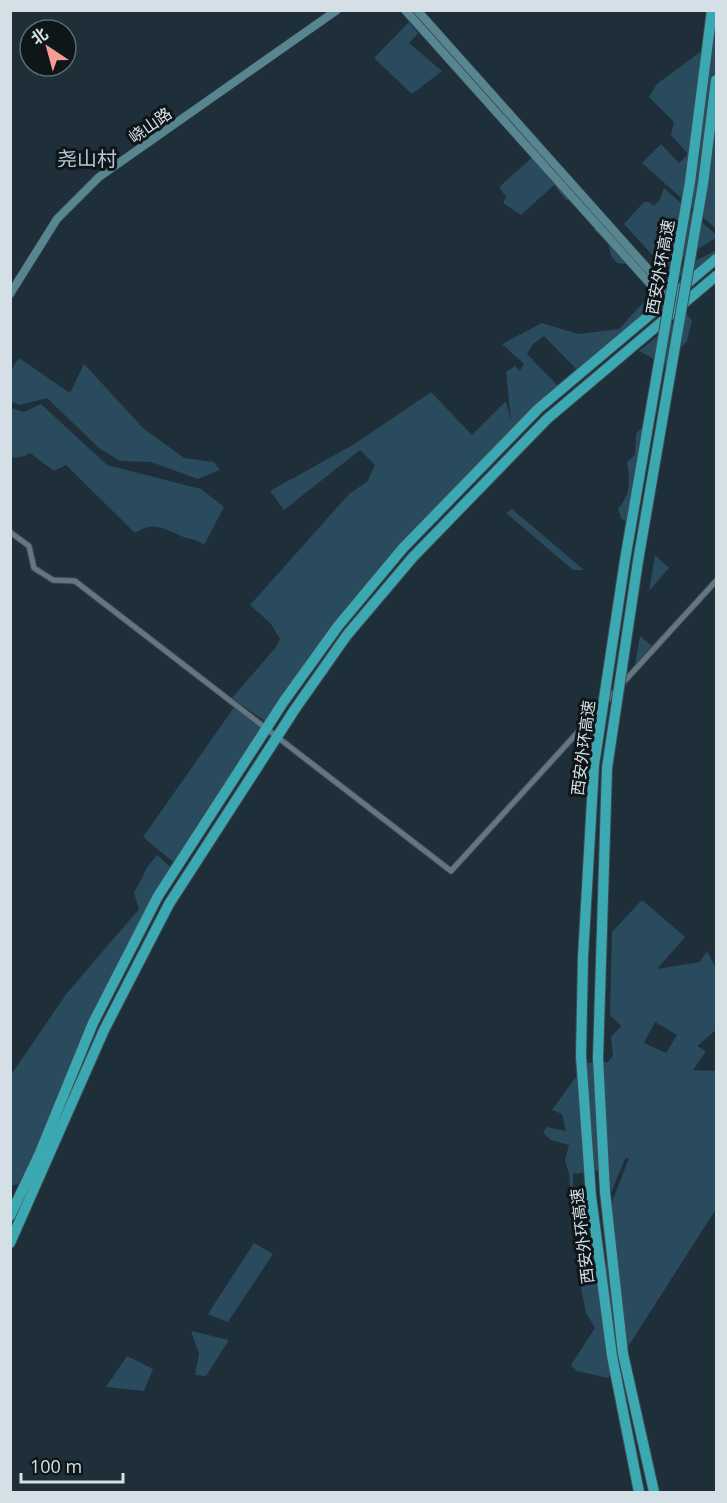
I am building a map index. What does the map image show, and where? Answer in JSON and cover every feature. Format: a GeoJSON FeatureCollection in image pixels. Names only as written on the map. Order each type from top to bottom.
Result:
{"type":"FeatureCollection","features":[{"type":"Feature","properties":{"kind":"highway","name":"西安外环高速"},"geometry":{"type":"LineString","coordinates":[[639,1492],[612,1356],[591,1196],[581,1056],[583,957],[594,765],[625,560],[690,182],[712,10]]}},
{"type":"Feature","properties":{"kind":"highway","name":"西安外环高速"},"geometry":{"type":"LineString","coordinates":[[654,1492],[623,1354],[605,1192],[598,1058],[607,768],[638,561],[703,184],[717,80]]}},
{"type":"Feature","properties":{"kind":"highway"},"geometry":{"type":"LineString","coordinates":[[10,1216],[39,1155],[93,1023],[158,896],[266,730],[338,626],[404,548],[538,409],[717,259]]}},
{"type":"Feature","properties":{"kind":"highway"},"geometry":{"type":"LineString","coordinates":[[10,1244],[104,1030],[169,904],[277,736],[347,635],[413,557],[547,419],[717,276]]}},
{"type":"Feature","properties":{"kind":"main road","name":"峣山路"},"geometry":{"type":"LineString","coordinates":[[10,294],[57,219],[99,177],[337,10]]}},
{"type":"Feature","properties":{"kind":"main road"},"geometry":{"type":"LineString","coordinates":[[405,10],[678,308]]}},
{"type":"Feature","properties":{"kind":"main road"},"geometry":{"type":"LineString","coordinates":[[417,10],[669,299]]}},
{"type":"Feature","properties":{"kind":"street"},"geometry":{"type":"LineString","coordinates":[[10,532],[29,546],[34,568],[53,580],[75,581],[451,871],[717,581]]}},
{"type":"Feature","properties":{"kind":"shaded area"},"geometry":{"type":"Polygon","coordinates":[[[716,11],[716,229],[642,163],[661,144],[679,163],[688,154],[671,135],[674,122],[649,97],[657,84],[707,47],[716,11]]]}},
{"type":"Feature","properties":{"kind":"shaded area"},"geometry":{"type":"Polygon","coordinates":[[[409,22],[418,33],[409,43],[442,71],[412,94],[374,58],[409,22]]]}},
{"type":"Feature","properties":{"kind":"shaded area"},"geometry":{"type":"Polygon","coordinates":[[[535,155],[539,160],[543,156],[577,193],[566,200],[554,185],[521,215],[503,203],[506,197],[499,187],[535,155]]]}},
{"type":"Feature","properties":{"kind":"shaded area"},"geometry":{"type":"Polygon","coordinates":[[[664,188],[716,235],[716,238],[665,269],[624,224],[644,202],[649,202],[654,206],[660,199],[664,188]]]}},
{"type":"Feature","properties":{"kind":"shaded area"},"geometry":{"type":"Polygon","coordinates":[[[602,222],[637,258],[626,264],[617,263],[611,256],[608,242],[594,230],[602,222]]]}},
{"type":"Feature","properties":{"kind":"shaded area"},"geometry":{"type":"Polygon","coordinates":[[[716,250],[716,260],[693,277],[669,275],[716,250]]]}},
{"type":"Feature","properties":{"kind":"shaded area"},"geometry":{"type":"Polygon","coordinates":[[[660,284],[656,308],[579,372],[544,336],[533,344],[527,354],[561,389],[405,548],[268,723],[232,698],[276,647],[280,639],[271,624],[250,605],[350,493],[367,482],[375,465],[360,450],[284,510],[270,491],[353,445],[431,392],[472,435],[506,401],[511,421],[506,372],[515,366],[520,371],[524,364],[502,344],[542,323],[578,334],[619,329],[660,284]]]}},
{"type":"Feature","properties":{"kind":"shaded area"},"geometry":{"type":"Polygon","coordinates":[[[686,313],[692,321],[687,341],[665,365],[639,351],[686,313]]]}},
{"type":"Feature","properties":{"kind":"shaded area"},"geometry":{"type":"Polygon","coordinates":[[[19,358],[70,393],[84,364],[143,428],[184,458],[214,462],[220,470],[198,479],[151,462],[120,461],[99,448],[47,398],[20,405],[11,402],[11,370],[19,358]]]}},
{"type":"Feature","properties":{"kind":"shaded area"},"geometry":{"type":"Polygon","coordinates":[[[41,404],[107,465],[201,489],[224,507],[204,545],[158,527],[148,527],[135,533],[66,465],[54,471],[30,453],[11,458],[11,408],[24,412],[41,404]]]}},
{"type":"Feature","properties":{"kind":"shaded area"},"geometry":{"type":"Polygon","coordinates":[[[642,429],[628,523],[621,518],[618,509],[627,493],[629,481],[627,462],[635,455],[636,434],[642,429]]]}},
{"type":"Feature","properties":{"kind":"shaded area"},"geometry":{"type":"Polygon","coordinates":[[[512,509],[584,570],[573,570],[506,513],[512,509]]]}},
{"type":"Feature","properties":{"kind":"shaded area"},"geometry":{"type":"Polygon","coordinates":[[[655,555],[669,568],[649,591],[655,555]]]}},
{"type":"Feature","properties":{"kind":"shaded area"},"geometry":{"type":"Polygon","coordinates":[[[640,636],[652,646],[635,665],[640,636]]]}},
{"type":"Feature","properties":{"kind":"shaded area"},"geometry":{"type":"Polygon","coordinates":[[[235,706],[265,729],[177,865],[143,837],[235,706]]]}},
{"type":"Feature","properties":{"kind":"shaded area"},"geometry":{"type":"Polygon","coordinates":[[[157,855],[174,870],[111,983],[21,1183],[11,1186],[11,1075],[67,993],[139,909],[134,893],[148,866],[157,855]]]}},
{"type":"Feature","properties":{"kind":"shaded area"},"geometry":{"type":"Polygon","coordinates":[[[642,900],[685,937],[657,969],[700,962],[707,951],[716,968],[716,1030],[697,1046],[706,1051],[693,1070],[716,1071],[716,1209],[608,1378],[577,1371],[571,1365],[595,1328],[586,1313],[580,1282],[591,1264],[615,1261],[609,1210],[629,1158],[625,1159],[608,1200],[604,1170],[573,1174],[573,1218],[569,1174],[565,1160],[569,1145],[551,1140],[543,1133],[547,1127],[566,1131],[562,1114],[552,1110],[586,1063],[608,1062],[613,1056],[611,1037],[621,1026],[610,1015],[612,932],[642,900]],[[655,1022],[644,1043],[666,1053],[677,1035],[655,1022]]]}},
{"type":"Feature","properties":{"kind":"shaded area"},"geometry":{"type":"Polygon","coordinates":[[[254,1243],[273,1254],[228,1322],[208,1314],[254,1243]]]}},
{"type":"Feature","properties":{"kind":"shaded area"},"geometry":{"type":"Polygon","coordinates":[[[191,1331],[229,1340],[206,1376],[195,1375],[199,1354],[191,1331]]]}},
{"type":"Feature","properties":{"kind":"shaded area"},"geometry":{"type":"Polygon","coordinates":[[[127,1356],[153,1369],[144,1391],[106,1387],[127,1356]]]}},
{"type":"Feature","properties":{"kind":"district","name":"尧山村"},"geometry":{"type":"Point","coordinates":[87,159]}}]}
